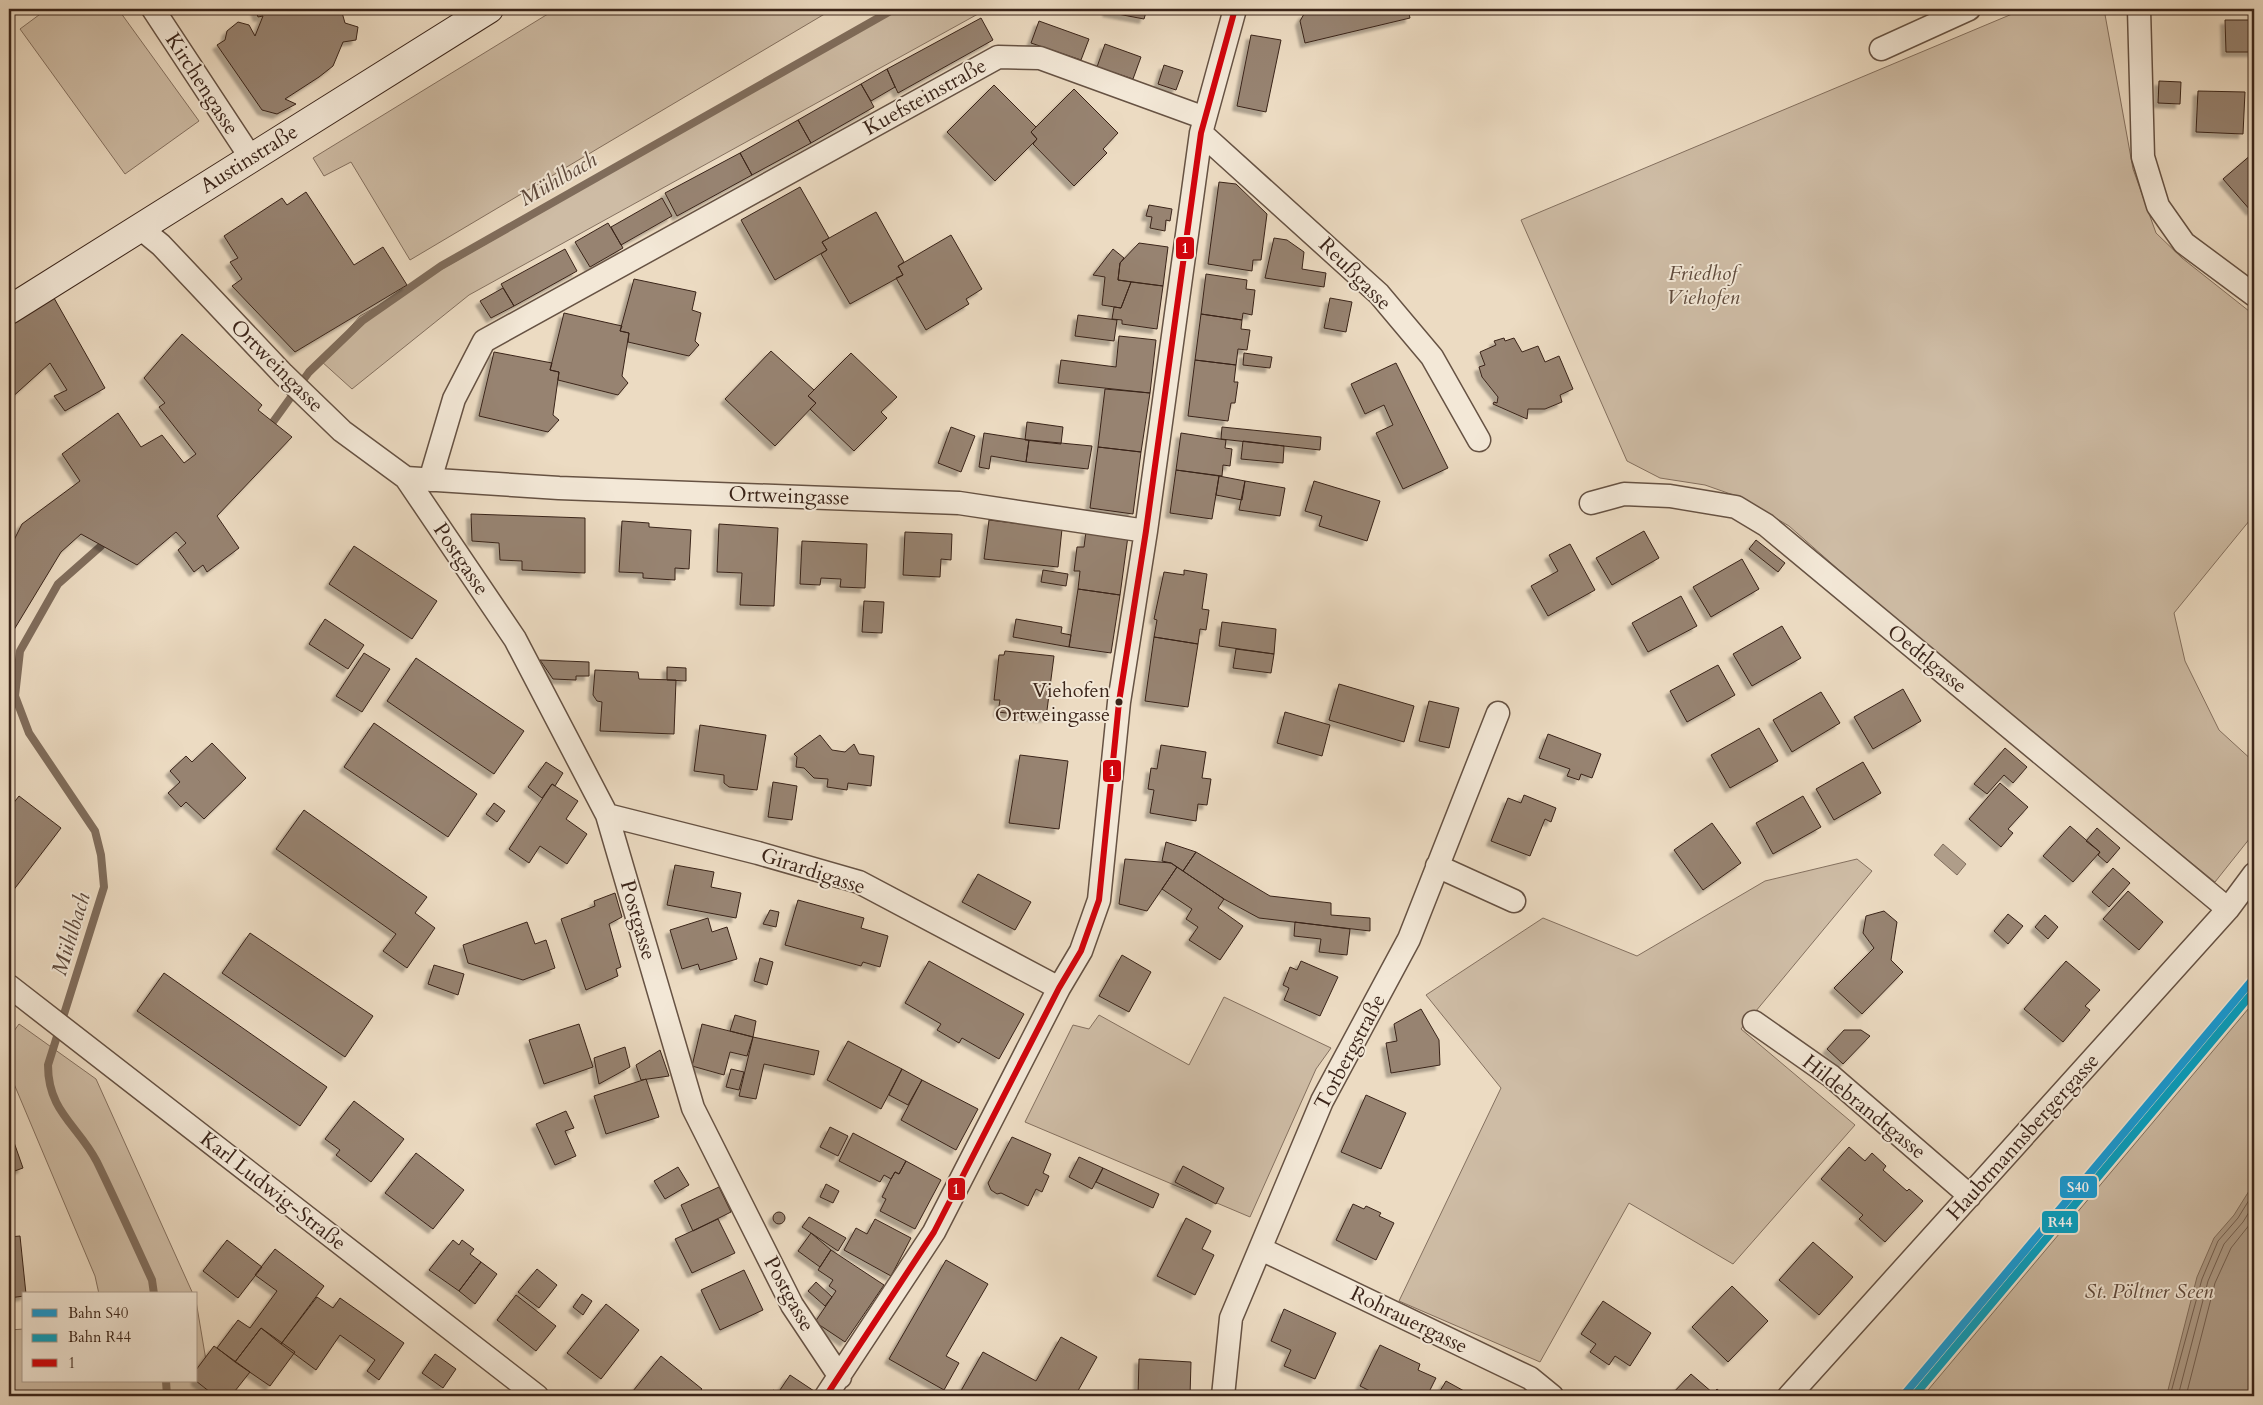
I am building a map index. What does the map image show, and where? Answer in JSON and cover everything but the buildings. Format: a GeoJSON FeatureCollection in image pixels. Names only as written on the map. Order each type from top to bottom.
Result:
{"type":"FeatureCollection","features":[{"type":"Feature","properties":{"kind":"main road","name":"Austinstraße"},"geometry":{"type":"LineString","coordinates":[[9,310],[489,9]]}},
{"type":"Feature","properties":{"kind":"street","name":"Kirchengasse"},"geometry":{"type":"LineString","coordinates":[[153,9],[251,158]]}},
{"type":"Feature","properties":{"kind":"street"},"geometry":{"type":"LineString","coordinates":[[826,1396],[934,1232],[1058,988],[1081,952],[1098,900],[1119,702],[1146,531],[1203,126],[1235,9]]}},
{"type":"Feature","properties":{"kind":"street"},"geometry":{"type":"LineString","coordinates":[[1881,49],[1969,9]]}},
{"type":"Feature","properties":{"kind":"street"},"geometry":{"type":"LineString","coordinates":[[2139,9],[2143,157],[2158,206],[2184,243],[2254,295]]}},
{"type":"Feature","properties":{"kind":"street","name":"Kuefsteinstraße"},"geometry":{"type":"LineString","coordinates":[[430,480],[454,399],[484,341],[998,57],[1040,58],[1203,126]]}},
{"type":"Feature","properties":{"kind":"street","name":"Reußgasse"},"geometry":{"type":"LineString","coordinates":[[1203,126],[1379,294],[1432,357],[1479,440]]}},
{"type":"Feature","properties":{"kind":"street","name":"Ortweingasse"},"geometry":{"type":"LineString","coordinates":[[139,228],[161,245],[283,374],[342,431],[406,478],[559,488],[959,503],[1146,531]]}},
{"type":"Feature","properties":{"kind":"street","name":"Postgasse"},"geometry":{"type":"LineString","coordinates":[[406,478],[515,639],[607,815],[693,1108],[792,1305],[840,1377]]}},
{"type":"Feature","properties":{"kind":"street","name":"Oedtlgasse"},"geometry":{"type":"LineString","coordinates":[[1591,502],[1624,494],[1670,496],[1736,507],[1766,524],[2228,909]]}},
{"type":"Feature","properties":{"kind":"street","name":"Torbergstraße"},"geometry":{"type":"LineString","coordinates":[[1223,1396],[1231,1318],[1262,1249],[1322,1101],[1409,939],[1498,713]]}},
{"type":"Feature","properties":{"kind":"street","name":"Girardigasse"},"geometry":{"type":"LineString","coordinates":[[607,815],[758,853],[858,882],[1058,988]]}},
{"type":"Feature","properties":{"kind":"street"},"geometry":{"type":"LineString","coordinates":[[1437,866],[1514,901]]}},
{"type":"Feature","properties":{"kind":"street","name":"Haubtmannsbergergasse"},"geometry":{"type":"LineString","coordinates":[[1789,1396],[2228,909],[2254,874]]}},
{"type":"Feature","properties":{"kind":"street","name":"Karl Ludwig-Straße"},"geometry":{"type":"LineString","coordinates":[[9,986],[537,1396]]}},
{"type":"Feature","properties":{"kind":"street","name":"Hildebrandtgasse"},"geometry":{"type":"LineString","coordinates":[[1754,1022],[1830,1076],[1970,1196]]}},
{"type":"Feature","properties":{"kind":"street","name":"Rohrauergasse"},"geometry":{"type":"LineString","coordinates":[[1262,1249],[1530,1378],[1552,1396]]}},
{"type":"Feature","properties":{"kind":"green space"},"geometry":{"type":"Polygon","coordinates":[[[47,9],[118,9],[199,121],[125,174],[20,29],[47,9]]]}},
{"type":"Feature","properties":{"kind":"green space"},"geometry":{"type":"Polygon","coordinates":[[[556,9],[833,9],[410,260],[351,162],[324,176],[313,158],[556,9]]]}},
{"type":"Feature","properties":{"kind":"green space"},"geometry":{"type":"Polygon","coordinates":[[[897,9],[987,9],[469,295],[352,389],[321,361],[360,316],[897,9]]]}},
{"type":"Feature","properties":{"kind":"green space","name":"Friedhof Viehofen"},"geometry":{"type":"Polygon","coordinates":[[[2024,9],[2104,9],[2133,169],[2156,233],[2182,258],[2254,315],[2254,515],[2174,613],[2185,661],[2219,730],[2254,762],[2254,833],[2215,882],[1913,635],[1789,526],[1742,498],[1705,485],[1660,478],[1627,461],[1521,220],[2024,9]]]}},
{"type":"Feature","properties":{"kind":"green space"},"geometry":{"type":"Polygon","coordinates":[[[1857,859],[1872,871],[1741,1029],[1855,1125],[1733,1264],[1629,1203],[1540,1362],[1399,1301],[1501,1088],[1426,995],[1543,918],[1637,956],[1765,881],[1857,859]]]}},
{"type":"Feature","properties":{"kind":"green space"},"geometry":{"type":"Polygon","coordinates":[[[1224,997],[1331,1048],[1316,1069],[1250,1217],[1025,1122],[1073,1025],[1089,1029],[1099,1015],[1189,1065],[1224,997]]]}},
{"type":"Feature","properties":{"kind":"green space","name":"St. Pöltner Seen"},"geometry":{"type":"Polygon","coordinates":[[[2254,1002],[2254,1396],[1923,1396],[2254,1002]]]}},
{"type":"Feature","properties":{"kind":"green space"},"geometry":{"type":"Polygon","coordinates":[[[19,1024],[96,1079],[192,1292],[99,1292],[95,1276],[9,1072],[9,1038],[19,1024]]]}},
{"type":"Feature","properties":{"kind":"green space"},"geometry":{"type":"Polygon","coordinates":[[[198,1313],[212,1396],[9,1396],[9,1330],[22,1329],[22,1382],[198,1382],[198,1313]]]}},
{"type":"Feature","properties":{"kind":"water"},"geometry":{"type":"Polygon","coordinates":[[[1943,844],[1966,864],[1957,875],[1934,855],[1943,844]]]}},
{"type":"Feature","properties":{"kind":"water"},"geometry":{"type":"Polygon","coordinates":[[[2254,1183],[2254,1396],[2164,1396],[2168,1390],[2197,1277],[2214,1238],[2234,1215],[2254,1183]]]}},
{"type":"Feature","properties":{"kind":"waterway","name":"Mühlbach"},"geometry":{"type":"LineString","coordinates":[[273,422],[309,372],[362,321],[441,266],[894,9]]}},
{"type":"Feature","properties":{"kind":"waterway","name":"Mühlbach"},"geometry":{"type":"LineString","coordinates":[[101,546],[58,584],[20,651],[15,696],[29,733],[95,831],[101,855],[104,887],[48,1065],[49,1081],[58,1107],[97,1162],[152,1280],[154,1292]]}},
{"type":"Feature","properties":{"kind":"waterway","name":"Mühlbach"},"geometry":{"type":"LineString","coordinates":[[166,1382],[167,1396]]}},
{"type":"Feature","properties":{"kind":"rail line","name":"S40"},"geometry":{"type":"LineString","coordinates":[[1903,1396],[2254,978]]}},
{"type":"Feature","properties":{"kind":"rail line","name":"R44"},"geometry":{"type":"LineString","coordinates":[[1914,1396],[2254,991]]}},
{"type":"Feature","properties":{"kind":"transit line","name":"1"},"geometry":{"type":"LineString","coordinates":[[826,1396],[934,1232],[1059,988],[1081,951],[1099,900],[1119,702],[1146,531],[1201,133],[1235,9]]}},
{"type":"Feature","properties":{"kind":"place","name":"Viehofen Ortweingasse"},"geometry":{"type":"Point","coordinates":[1119,702]}}]}
